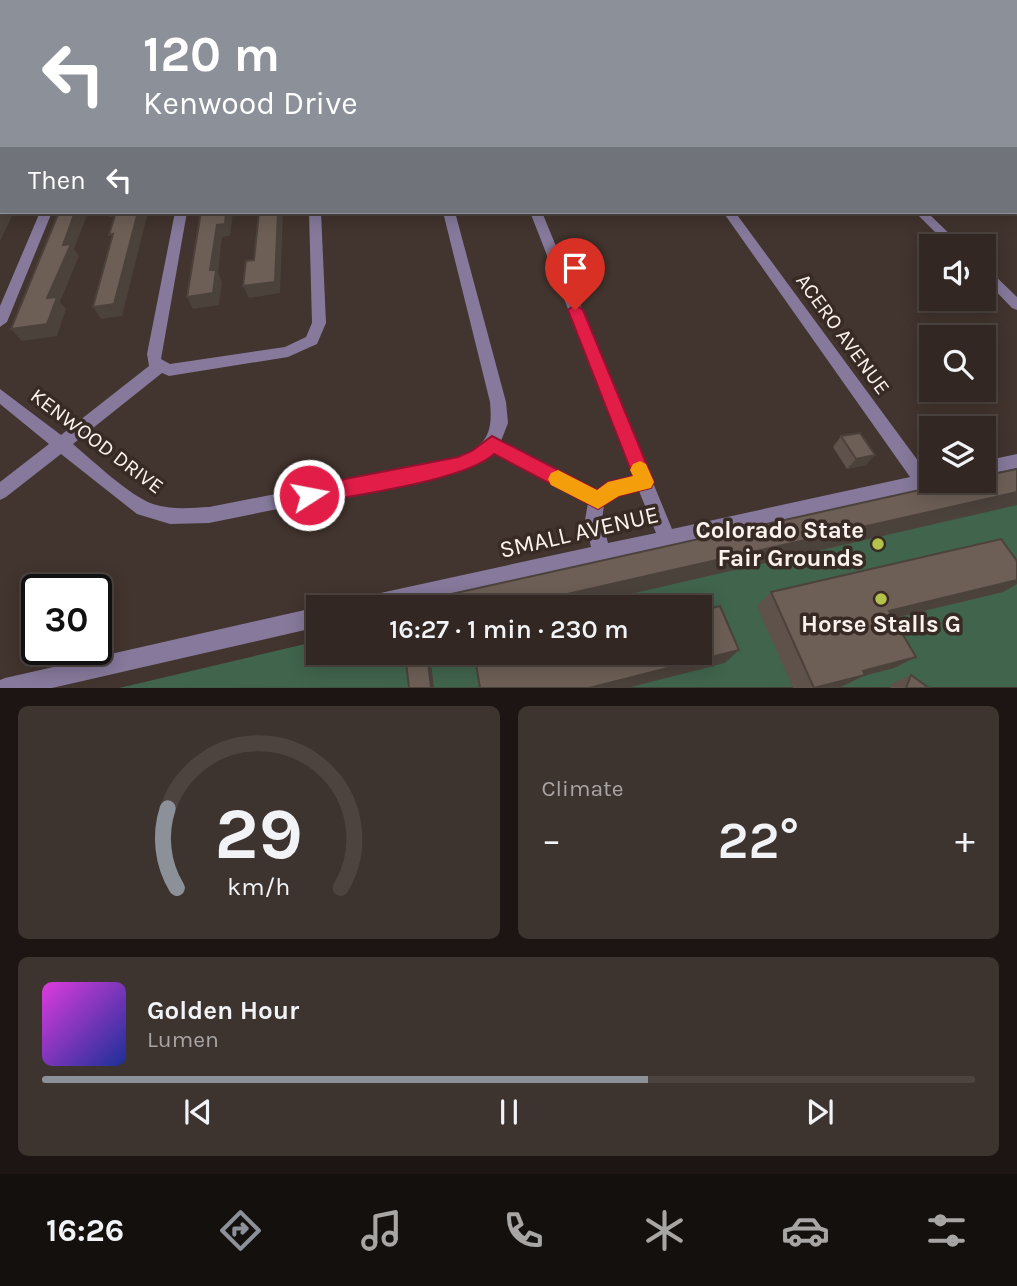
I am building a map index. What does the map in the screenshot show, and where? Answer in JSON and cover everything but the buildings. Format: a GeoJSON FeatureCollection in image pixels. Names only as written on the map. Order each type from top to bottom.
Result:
{"type":"FeatureCollection","features":[{"type":"Feature","properties":{"kind":"street"},"geometry":{"type":"LineString","coordinates":[[0,322],[45,214]]}},
{"type":"Feature","properties":{"kind":"street"},"geometry":{"type":"LineString","coordinates":[[181,214],[154,354],[154,362],[169,370],[288,352],[312,340],[319,323],[315,214]]}},
{"type":"Feature","properties":{"kind":"street"},"geometry":{"type":"LineString","coordinates":[[450,214],[498,402],[500,423],[492,444],[598,500]]}},
{"type":"Feature","properties":{"kind":"street"},"geometry":{"type":"LineString","coordinates":[[537,214],[667,539]]}},
{"type":"Feature","properties":{"kind":"street","name":"ACERO AVENUE"},"geometry":{"type":"LineString","coordinates":[[730,214],[919,470]]}},
{"type":"Feature","properties":{"kind":"street"},"geometry":{"type":"LineString","coordinates":[[922,214],[943,234]]}},
{"type":"Feature","properties":{"kind":"street"},"geometry":{"type":"LineString","coordinates":[[996,284],[1017,305]]}},
{"type":"Feature","properties":{"kind":"street"},"geometry":{"type":"LineString","coordinates":[[0,492],[160,366]]}},
{"type":"Feature","properties":{"kind":"street","name":"KENWOOD DRIVE"},"geometry":{"type":"LineString","coordinates":[[0,395],[150,513],[174,518],[209,515],[460,465],[478,457],[492,444]]}},
{"type":"Feature","properties":{"kind":"street"},"geometry":{"type":"LineString","coordinates":[[996,465],[1017,461]]}},
{"type":"Feature","properties":{"kind":"street"},"geometry":{"type":"LineString","coordinates":[[602,554],[593,521],[593,509],[598,500],[615,488],[645,482]]}},
{"type":"Feature","properties":{"kind":"street","name":"SMALL AVENUE"},"geometry":{"type":"LineString","coordinates":[[416,595],[919,483]]}},
{"type":"Feature","properties":{"kind":"street"},"geometry":{"type":"LineString","coordinates":[[5,688],[306,620]]}},
{"type":"Feature","properties":{"kind":"green space","name":"Colorado State Fair Grounds"},"geometry":{"type":"Polygon","coordinates":[[[1017,481],[1017,687],[119,688],[306,644],[306,665],[712,665],[712,595],[516,595],[964,493],[996,493],[996,486],[1017,481]]]}},
{"type":"Feature","properties":{"kind":"slow traffic"},"geometry":{"type":"LineString","coordinates":[[558,479],[598,500],[615,488],[645,482],[640,470]]}},
{"type":"Feature","properties":{"kind":"place","name":"Colorado State Fair Grounds"},"geometry":{"type":"Point","coordinates":[878,544]}},
{"type":"Feature","properties":{"kind":"place","name":"Horse Stalls G"},"geometry":{"type":"Point","coordinates":[881,599]}},
{"type":"Feature","properties":{"kind":"route"},"geometry":{"type":"LineString","coordinates":[[309,495],[460,465],[478,457],[492,444],[598,500],[615,488],[645,482],[575,310]]}}]}
